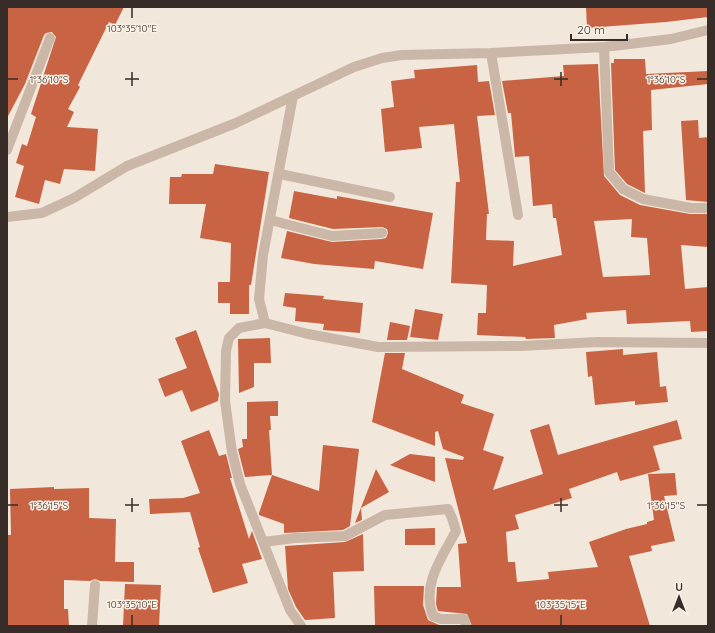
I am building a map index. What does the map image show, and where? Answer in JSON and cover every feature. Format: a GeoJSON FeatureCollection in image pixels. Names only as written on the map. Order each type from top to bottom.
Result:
{"type":"FeatureCollection","features":[{"type":"Feature","properties":{"kind":"street"},"geometry":{"type":"LineString","coordinates":[[7,217],[42,213],[74,198],[127,166],[236,123],[354,67],[382,58],[402,55],[491,53],[604,47],[671,39],[708,30]]}},
{"type":"Feature","properties":{"kind":"street"},"geometry":{"type":"LineString","coordinates":[[7,150],[50,38]]}},
{"type":"Feature","properties":{"kind":"street"},"geometry":{"type":"LineString","coordinates":[[604,47],[609,172],[623,189],[643,199],[691,208],[708,208]]}},
{"type":"Feature","properties":{"kind":"street"},"geometry":{"type":"LineString","coordinates":[[491,53],[518,215]]}},
{"type":"Feature","properties":{"kind":"street"},"geometry":{"type":"LineString","coordinates":[[265,323],[260,299],[263,255],[280,174],[293,96]]}},
{"type":"Feature","properties":{"kind":"street"},"geometry":{"type":"LineString","coordinates":[[280,174],[390,197]]}},
{"type":"Feature","properties":{"kind":"street"},"geometry":{"type":"LineString","coordinates":[[270,220],[332,236],[382,232]]}},
{"type":"Feature","properties":{"kind":"street"},"geometry":{"type":"LineString","coordinates":[[301,626],[290,610],[240,484],[232,452],[225,401],[226,351],[229,338],[239,328],[265,323],[308,334],[378,347],[521,346],[598,342],[708,344]]}},
{"type":"Feature","properties":{"kind":"street"},"geometry":{"type":"LineString","coordinates":[[263,542],[345,536],[386,516],[448,509],[456,531],[434,573],[429,590],[431,610],[433,616],[441,619],[464,619],[466,626]]}},
{"type":"Feature","properties":{"kind":"street"},"geometry":{"type":"LineString","coordinates":[[92,626],[96,585]]}},
{"type":"Feature","properties":{"kind":"street"},"geometry":{"type":"LineString","coordinates":[[290,610],[292,626]]}},
{"type":"Feature","properties":{"kind":"building"},"geometry":{"type":"Polygon","coordinates":[[[7,7],[124,7],[115,25],[109,22],[78,85],[80,87],[68,109],[74,112],[67,127],[98,129],[95,171],[64,169],[60,184],[45,180],[39,204],[15,197],[24,166],[16,163],[22,144],[27,146],[36,117],[31,114],[56,37],[52,32],[44,35],[25,84],[7,118],[7,7]]]}},
{"type":"Feature","properties":{"kind":"building"},"geometry":{"type":"Polygon","coordinates":[[[586,7],[708,7],[708,17],[587,28],[586,7]]]}},
{"type":"Feature","properties":{"kind":"building"},"geometry":{"type":"Polygon","coordinates":[[[614,59],[645,59],[646,74],[708,71],[708,84],[651,90],[652,130],[643,131],[645,193],[627,184],[615,170],[611,63],[614,63],[614,59]]]}},
{"type":"Feature","properties":{"kind":"building"},"geometry":{"type":"Polygon","coordinates":[[[598,64],[604,176],[620,195],[640,205],[690,214],[708,214],[708,247],[681,245],[685,289],[708,287],[708,331],[691,332],[690,321],[627,324],[626,310],[586,313],[587,319],[554,325],[555,338],[526,339],[525,337],[477,335],[478,313],[486,313],[487,285],[451,283],[456,182],[460,182],[454,124],[419,127],[422,148],[385,152],[381,109],[394,107],[391,81],[415,78],[414,70],[477,65],[478,82],[489,81],[495,115],[477,116],[489,214],[487,214],[486,240],[514,241],[513,266],[562,255],[556,218],[553,218],[552,204],[533,206],[529,156],[515,157],[511,113],[508,113],[502,81],[564,76],[563,65],[598,64]],[[632,219],[594,221],[603,277],[650,275],[647,238],[631,237],[632,219]]]}},
{"type":"Feature","properties":{"kind":"building"},"geometry":{"type":"Polygon","coordinates":[[[698,120],[699,138],[708,137],[708,202],[686,200],[681,121],[698,120]]]}},
{"type":"Feature","properties":{"kind":"building"},"geometry":{"type":"Polygon","coordinates":[[[215,164],[269,172],[251,285],[249,285],[249,314],[230,314],[230,303],[218,303],[218,282],[230,282],[231,243],[200,238],[206,204],[169,204],[170,177],[181,177],[182,174],[213,174],[215,164]]]}},
{"type":"Feature","properties":{"kind":"building"},"geometry":{"type":"Polygon","coordinates":[[[294,191],[337,199],[337,196],[433,213],[423,269],[375,261],[374,269],[314,264],[281,258],[287,231],[332,242],[382,239],[386,238],[388,233],[387,229],[382,227],[333,229],[289,218],[294,191]]]}},
{"type":"Feature","properties":{"kind":"building"},"geometry":{"type":"Polygon","coordinates":[[[285,293],[324,296],[323,299],[363,303],[360,333],[323,330],[324,324],[295,321],[296,308],[283,306],[285,293]]]}},
{"type":"Feature","properties":{"kind":"building"},"geometry":{"type":"Polygon","coordinates":[[[415,309],[443,314],[438,340],[410,337],[415,309]]]}},
{"type":"Feature","properties":{"kind":"building"},"geometry":{"type":"Polygon","coordinates":[[[390,322],[410,326],[407,340],[387,340],[390,322]]]}},
{"type":"Feature","properties":{"kind":"building"},"geometry":{"type":"Polygon","coordinates":[[[196,330],[219,394],[218,401],[191,412],[182,390],[165,397],[158,379],[187,368],[175,338],[196,330]]]}},
{"type":"Feature","properties":{"kind":"building"},"geometry":{"type":"Polygon","coordinates":[[[270,338],[271,363],[254,363],[254,387],[239,393],[238,339],[270,338]]]}},
{"type":"Feature","properties":{"kind":"building"},"geometry":{"type":"Polygon","coordinates":[[[623,349],[623,355],[657,352],[660,387],[666,386],[668,402],[635,405],[635,401],[595,405],[592,376],[588,377],[586,352],[623,349]]]}},
{"type":"Feature","properties":{"kind":"building"},"geometry":{"type":"Polygon","coordinates":[[[385,353],[405,353],[402,369],[464,395],[461,403],[494,414],[483,450],[504,457],[493,490],[543,474],[530,430],[549,424],[558,455],[677,420],[682,439],[653,446],[660,470],[620,481],[617,472],[569,489],[572,498],[515,515],[519,529],[506,532],[508,562],[515,562],[517,582],[549,579],[548,572],[598,567],[589,542],[626,529],[647,524],[647,522],[654,520],[648,474],[675,473],[677,495],[664,496],[675,541],[651,546],[652,551],[629,556],[650,626],[472,626],[467,614],[438,611],[436,604],[437,587],[461,587],[458,544],[467,543],[445,458],[463,460],[464,457],[443,449],[438,431],[435,432],[435,446],[372,422],[385,353]]]}},
{"type":"Feature","properties":{"kind":"building"},"geometry":{"type":"Polygon","coordinates":[[[278,401],[278,416],[270,416],[271,430],[269,430],[272,475],[245,477],[238,449],[243,447],[242,439],[247,439],[247,402],[278,401]]]}},
{"type":"Feature","properties":{"kind":"building"},"geometry":{"type":"Polygon","coordinates":[[[209,430],[219,456],[226,454],[232,478],[230,478],[249,539],[252,531],[262,559],[242,564],[248,583],[213,593],[198,548],[200,547],[190,512],[150,514],[149,499],[183,498],[200,493],[181,441],[209,430]]]}},
{"type":"Feature","properties":{"kind":"building"},"geometry":{"type":"Polygon","coordinates":[[[323,445],[359,449],[350,526],[343,530],[284,533],[284,524],[259,515],[272,475],[319,491],[323,445]]]}},
{"type":"Feature","properties":{"kind":"building"},"geometry":{"type":"Polygon","coordinates":[[[410,454],[435,457],[435,482],[390,465],[410,454]]]}},
{"type":"Feature","properties":{"kind":"building"},"geometry":{"type":"Polygon","coordinates":[[[376,469],[389,492],[361,508],[362,520],[355,523],[376,469]]]}},
{"type":"Feature","properties":{"kind":"building"},"geometry":{"type":"Polygon","coordinates":[[[54,487],[54,489],[89,488],[89,518],[116,519],[115,562],[134,562],[134,582],[100,581],[95,579],[90,581],[64,580],[64,609],[68,609],[69,626],[7,626],[7,535],[11,535],[10,489],[54,487]]]}},
{"type":"Feature","properties":{"kind":"building"},"geometry":{"type":"Polygon","coordinates":[[[435,528],[435,545],[405,545],[405,529],[435,528]]]}},
{"type":"Feature","properties":{"kind":"building"},"geometry":{"type":"Polygon","coordinates":[[[363,534],[364,571],[333,572],[335,618],[305,620],[296,607],[288,589],[285,546],[345,542],[363,534]]]}},
{"type":"Feature","properties":{"kind":"building"},"geometry":{"type":"Polygon","coordinates":[[[125,584],[161,585],[159,626],[123,626],[125,584]]]}},
{"type":"Feature","properties":{"kind":"building"},"geometry":{"type":"Polygon","coordinates":[[[374,586],[424,586],[423,605],[428,620],[439,625],[459,626],[375,625],[374,586]]]}}]}
